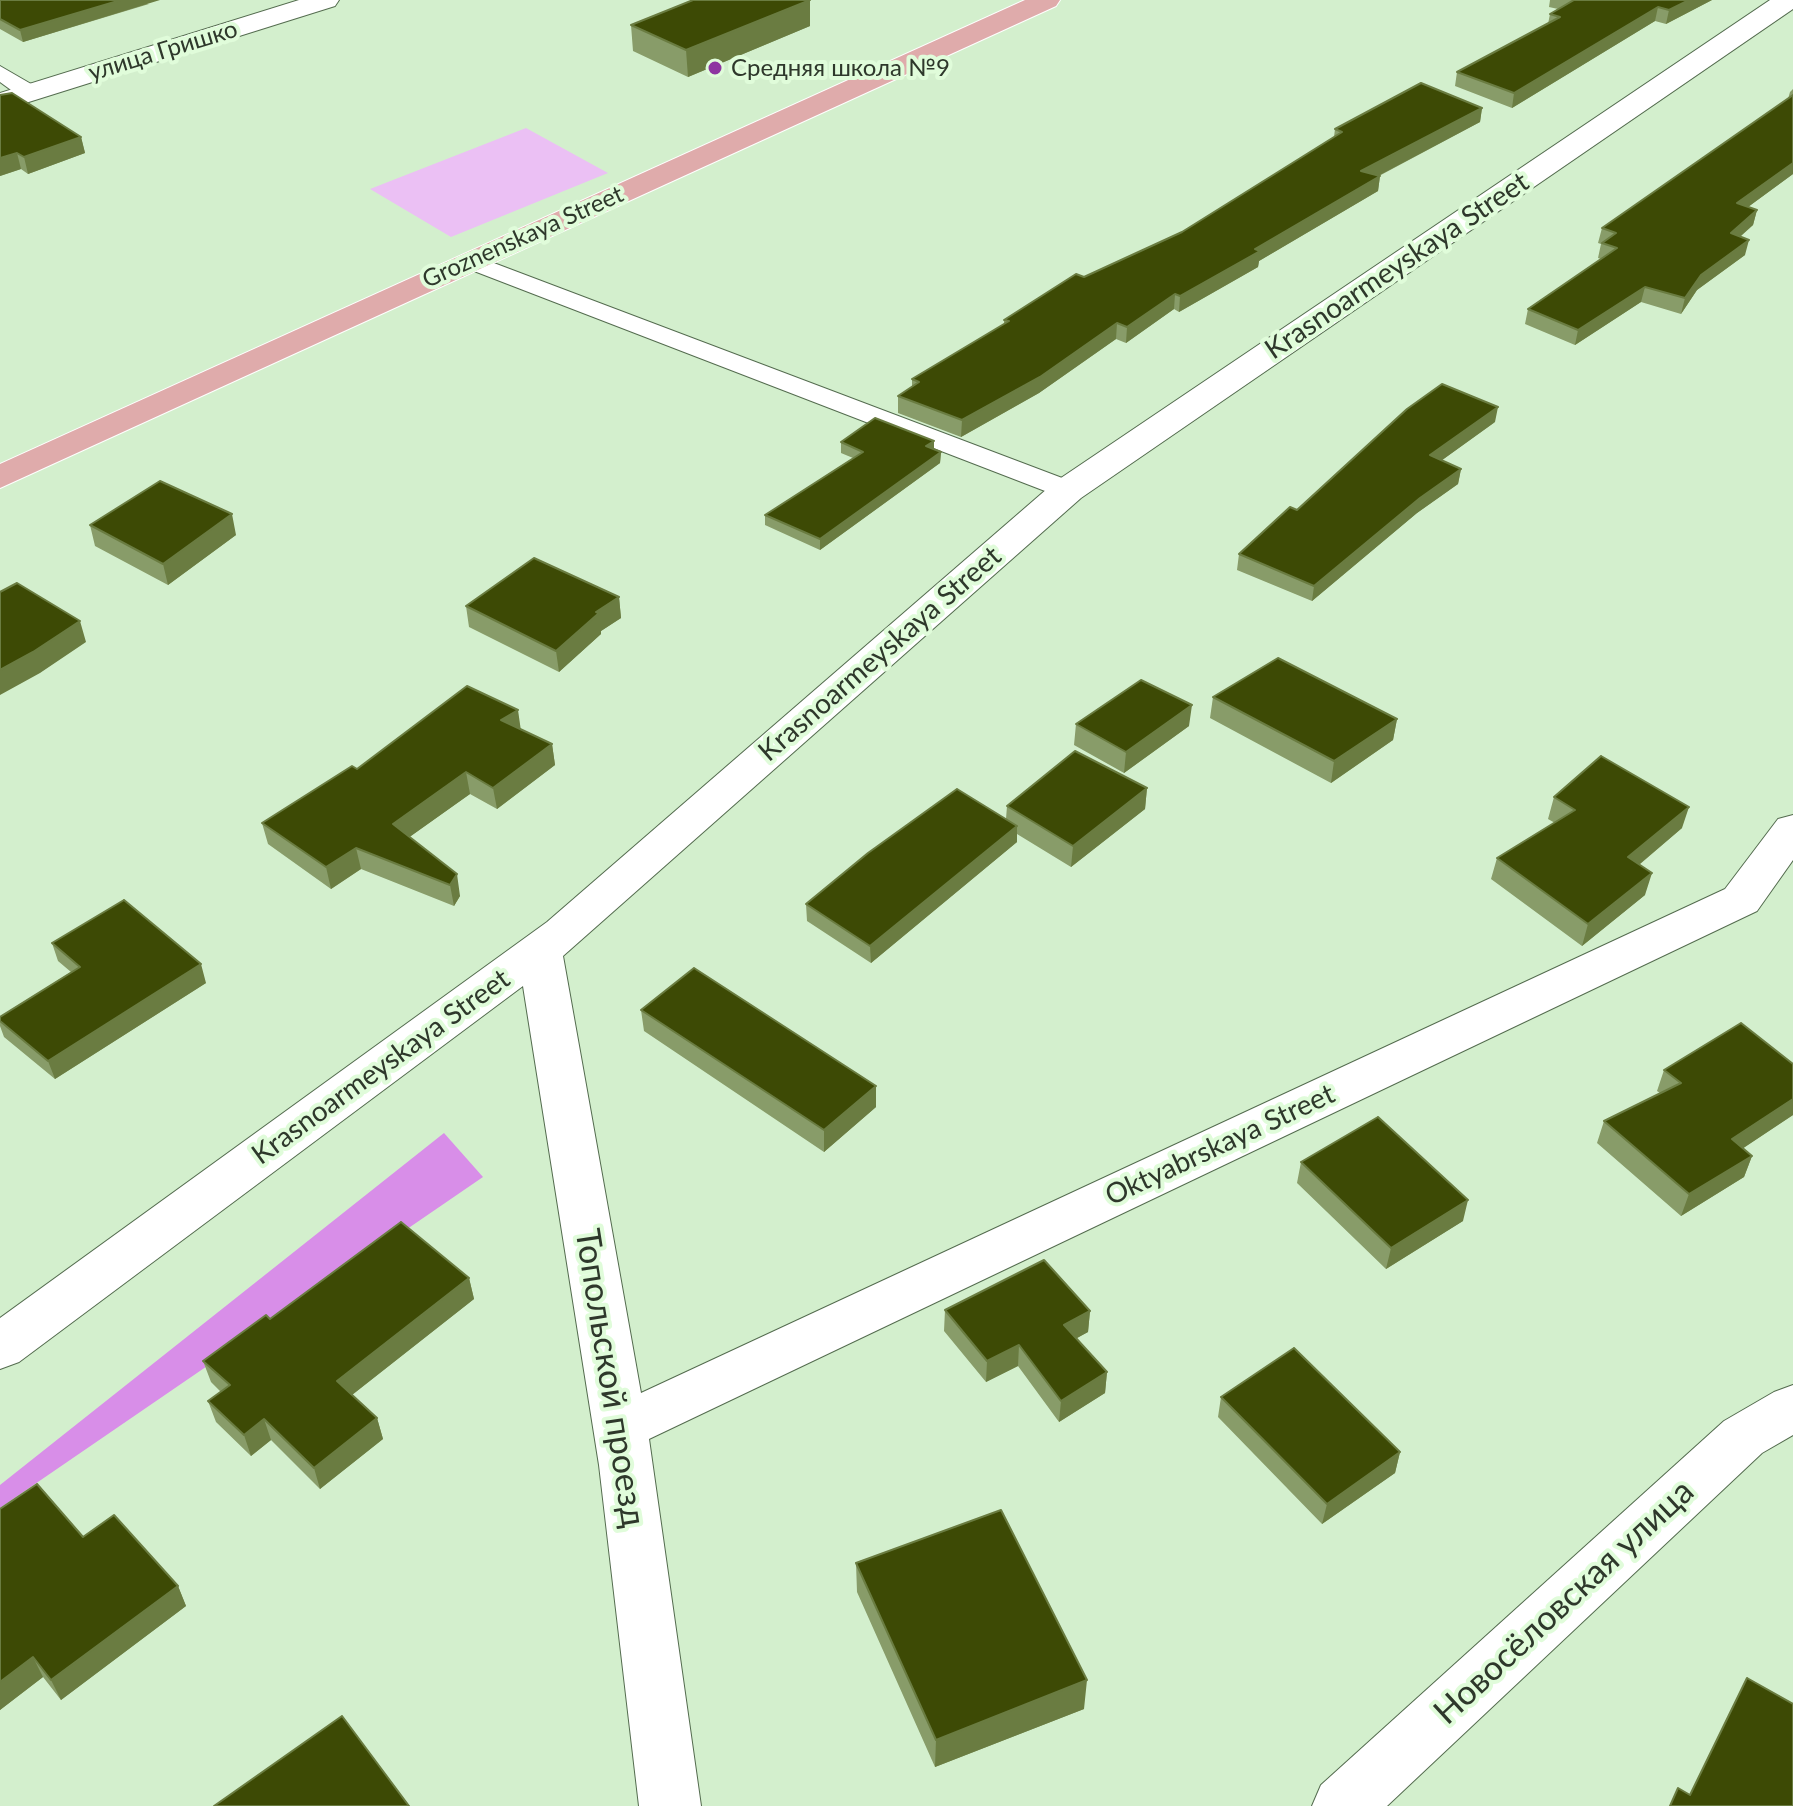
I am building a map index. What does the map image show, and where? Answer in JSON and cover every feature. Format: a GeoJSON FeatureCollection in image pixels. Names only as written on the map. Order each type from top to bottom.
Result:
{"type":"FeatureCollection","features":[{"type":"Feature","properties":{"kind":"main road","name":"Groznenskaya Street"},"geometry":{"type":"LineString","coordinates":[[0,477],[1047,0]]}},
{"type":"Feature","properties":{"kind":"street","name":"улица Гришко"},"geometry":{"type":"LineString","coordinates":[[0,102],[326,0]]}},
{"type":"Feature","properties":{"kind":"street","name":"Krasnoarmeyskaya Street"},"geometry":{"type":"LineString","coordinates":[[0,1347],[540,951],[1068,490],[1788,0]]}},
{"type":"Feature","properties":{"kind":"street","name":"Oktyabrskaya Street"},"geometry":{"type":"LineString","coordinates":[[619,1428],[1741,900],[1793,829]]}},
{"type":"Feature","properties":{"kind":"street","name":"Топольской проезд"},"geometry":{"type":"LineString","coordinates":[[540,951],[619,1428],[670,1806]]}},
{"type":"Feature","properties":{"kind":"street","name":"Новосёловская улица"},"geometry":{"type":"LineString","coordinates":[[1343,1806],[1743,1437],[1793,1408]]}},
{"type":"Feature","properties":{"kind":"lane"},"geometry":{"type":"LineString","coordinates":[[0,72],[30,93]]}},
{"type":"Feature","properties":{"kind":"lane"},"geometry":{"type":"LineString","coordinates":[[470,261],[1068,490]]}},
{"type":"Feature","properties":{"kind":"shaded area"},"geometry":{"type":"Polygon","coordinates":[[[526,128],[608,173],[451,237],[370,189],[526,128]]]}},
{"type":"Feature","properties":{"kind":"shaded area"},"geometry":{"type":"Polygon","coordinates":[[[444,1133],[483,1177],[0,1508],[0,1485],[444,1133]]]}},
{"type":"Feature","properties":{"kind":"building"},"geometry":{"type":"Polygon","coordinates":[[[0,0],[121,0],[20,30],[0,19],[0,0]]]}},
{"type":"Feature","properties":{"kind":"building"},"geometry":{"type":"Polygon","coordinates":[[[693,0],[810,0],[686,50],[631,25],[693,0]]]}},
{"type":"Feature","properties":{"kind":"building"},"geometry":{"type":"Polygon","coordinates":[[[1574,0],[1689,0],[1669,10],[1658,7],[1514,93],[1457,72],[1560,17],[1550,14],[1574,0]]]}},
{"type":"Feature","properties":{"kind":"building"},"geometry":{"type":"Polygon","coordinates":[[[1421,83],[1482,108],[1361,171],[1380,176],[1255,249],[1260,251],[1180,296],[1175,294],[1127,327],[1117,323],[1040,377],[962,420],[898,396],[919,382],[912,379],[1009,321],[1004,320],[1076,274],[1084,277],[1182,232],[1342,132],[1335,129],[1421,83]]]}},
{"type":"Feature","properties":{"kind":"building"},"geometry":{"type":"Polygon","coordinates":[[[12,93],[81,137],[24,157],[17,153],[0,158],[0,95],[12,93]]]}},
{"type":"Feature","properties":{"kind":"building"},"geometry":{"type":"Polygon","coordinates":[[[1793,95],[1793,163],[1737,203],[1757,210],[1731,233],[1749,240],[1701,275],[1685,298],[1645,287],[1578,330],[1528,309],[1617,248],[1602,243],[1616,233],[1602,228],[1793,95]]]}},
{"type":"Feature","properties":{"kind":"building"},"geometry":{"type":"Polygon","coordinates":[[[1442,384],[1498,407],[1430,455],[1461,469],[1420,498],[1314,586],[1239,554],[1290,507],[1297,510],[1407,409],[1442,384]]]}},
{"type":"Feature","properties":{"kind":"building"},"geometry":{"type":"Polygon","coordinates":[[[875,418],[934,441],[926,446],[941,452],[820,539],[765,515],[863,452],[841,442],[875,418]]]}},
{"type":"Feature","properties":{"kind":"building"},"geometry":{"type":"Polygon","coordinates":[[[160,481],[232,514],[163,564],[90,525],[160,481]]]}},
{"type":"Feature","properties":{"kind":"building"},"geometry":{"type":"Polygon","coordinates":[[[534,558],[619,597],[596,612],[599,613],[556,651],[466,606],[534,558]]]}},
{"type":"Feature","properties":{"kind":"building"},"geometry":{"type":"Polygon","coordinates":[[[17,583],[80,621],[0,670],[0,592],[17,583]]]}},
{"type":"Feature","properties":{"kind":"building"},"geometry":{"type":"Polygon","coordinates":[[[1278,658],[1397,719],[1334,761],[1213,697],[1278,658]]]}},
{"type":"Feature","properties":{"kind":"building"},"geometry":{"type":"Polygon","coordinates":[[[1141,680],[1192,705],[1126,752],[1076,724],[1141,680]]]}},
{"type":"Feature","properties":{"kind":"building"},"geometry":{"type":"Polygon","coordinates":[[[467,686],[518,710],[501,720],[552,744],[493,788],[466,772],[393,824],[457,874],[450,885],[356,848],[326,867],[262,823],[352,766],[357,769],[467,686]]]}},
{"type":"Feature","properties":{"kind":"building"},"geometry":{"type":"Polygon","coordinates":[[[1075,751],[1147,788],[1073,846],[1007,806],[1075,751]]]}},
{"type":"Feature","properties":{"kind":"building"},"geometry":{"type":"Polygon","coordinates":[[[1601,756],[1689,807],[1628,857],[1652,873],[1588,924],[1497,858],[1575,810],[1554,797],[1601,756]]]}},
{"type":"Feature","properties":{"kind":"building"},"geometry":{"type":"Polygon","coordinates":[[[957,789],[1017,826],[870,946],[806,904],[868,853],[957,789]]]}},
{"type":"Feature","properties":{"kind":"building"},"geometry":{"type":"Polygon","coordinates":[[[124,900],[201,964],[48,1061],[0,1021],[0,1017],[80,967],[52,943],[124,900]]]}},
{"type":"Feature","properties":{"kind":"building"},"geometry":{"type":"Polygon","coordinates":[[[694,968],[876,1086],[824,1130],[641,1010],[694,968]]]}},
{"type":"Feature","properties":{"kind":"building"},"geometry":{"type":"Polygon","coordinates":[[[1741,1023],[1793,1064],[1793,1099],[1732,1139],[1752,1156],[1689,1194],[1604,1121],[1681,1083],[1664,1070],[1741,1023]]]}},
{"type":"Feature","properties":{"kind":"building"},"geometry":{"type":"Polygon","coordinates":[[[1378,1117],[1468,1200],[1391,1248],[1301,1162],[1378,1117]]]}},
{"type":"Feature","properties":{"kind":"building"},"geometry":{"type":"Polygon","coordinates":[[[401,1222],[469,1278],[337,1381],[377,1418],[314,1468],[264,1419],[244,1435],[208,1401],[230,1385],[203,1361],[266,1315],[270,1319],[401,1222]]]}},
{"type":"Feature","properties":{"kind":"building"},"geometry":{"type":"Polygon","coordinates":[[[1044,1260],[1090,1311],[1064,1325],[1107,1372],[1061,1401],[1019,1345],[987,1361],[945,1310],[1044,1260]]]}},
{"type":"Feature","properties":{"kind":"building"},"geometry":{"type":"Polygon","coordinates":[[[1294,1348],[1400,1452],[1327,1504],[1221,1397],[1294,1348]]]}},
{"type":"Feature","properties":{"kind":"building"},"geometry":{"type":"Polygon","coordinates":[[[37,1484],[83,1537],[114,1515],[178,1586],[51,1680],[33,1657],[0,1682],[0,1509],[37,1484]]]}},
{"type":"Feature","properties":{"kind":"building"},"geometry":{"type":"Polygon","coordinates":[[[1001,1510],[1087,1680],[936,1740],[856,1563],[1001,1510]]]}},
{"type":"Feature","properties":{"kind":"building"},"geometry":{"type":"Polygon","coordinates":[[[1747,1678],[1793,1704],[1793,1806],[1670,1806],[1678,1788],[1690,1795],[1747,1678]]]}},
{"type":"Feature","properties":{"kind":"building"},"geometry":{"type":"Polygon","coordinates":[[[342,1716],[409,1806],[214,1806],[342,1716]]]}},
{"type":"Feature","properties":{"kind":"place","name":"Средняя школа №9"},"geometry":{"type":"Point","coordinates":[715,68]}}]}
